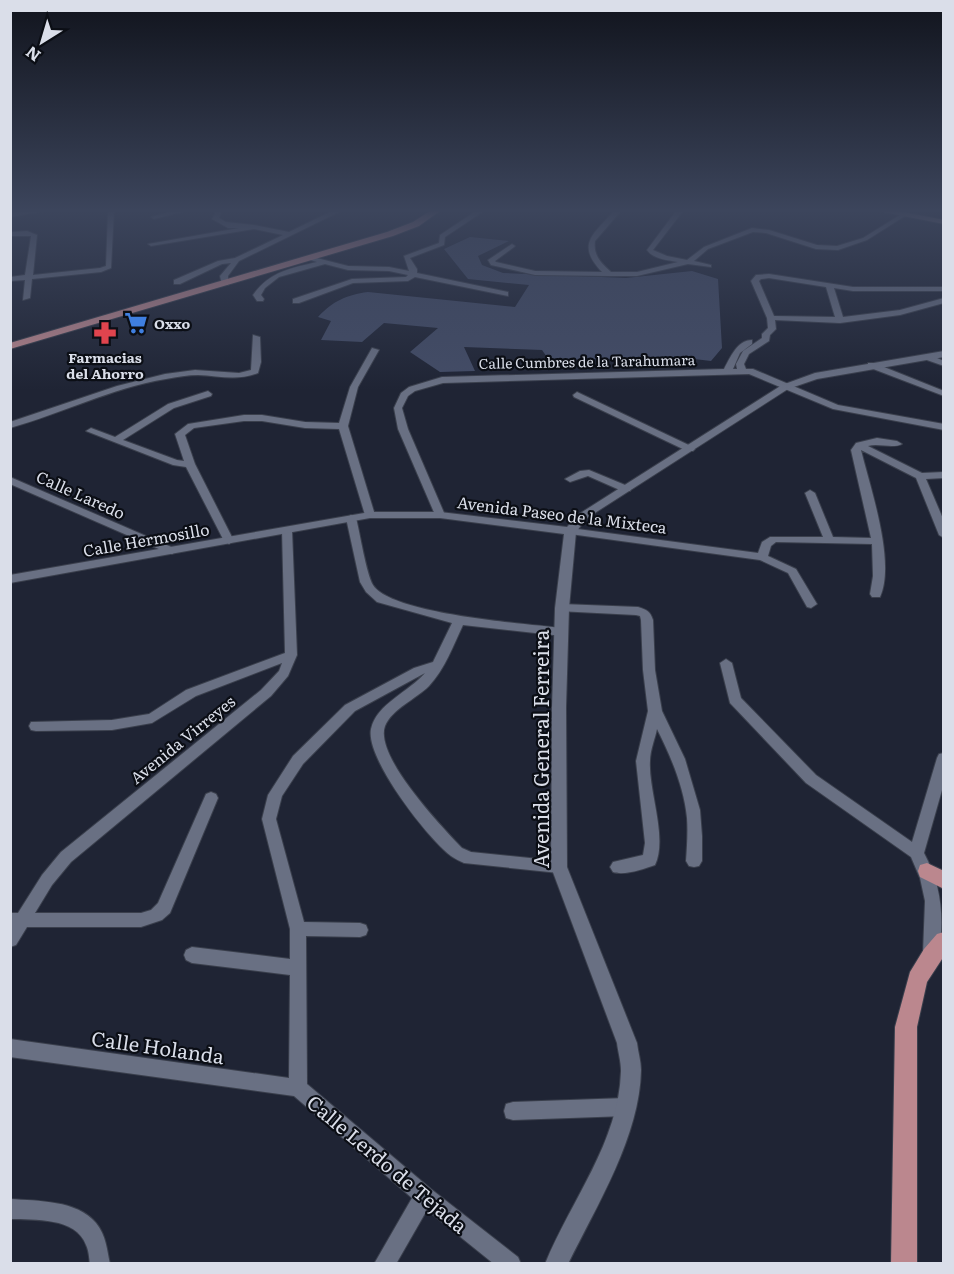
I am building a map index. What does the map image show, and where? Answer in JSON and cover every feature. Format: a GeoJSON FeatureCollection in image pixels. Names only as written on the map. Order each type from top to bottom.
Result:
{"type":"FeatureCollection","features":[{"type":"Feature","properties":{"kind":"main road"},"geometry":{"type":"LineString","coordinates":[[10,346],[267,270]]}},
{"type":"Feature","properties":{"kind":"main road"},"geometry":{"type":"LineString","coordinates":[[927,870],[944,881]]}},
{"type":"Feature","properties":{"kind":"main road"},"geometry":{"type":"LineString","coordinates":[[904,1263],[903,1079],[906,1027],[917,979],[937,949]]}},
{"type":"Feature","properties":{"kind":"street"},"geometry":{"type":"LineString","coordinates":[[26,298],[29,270]]}},
{"type":"Feature","properties":{"kind":"street"},"geometry":{"type":"LineString","coordinates":[[10,279],[93,270]]}},
{"type":"Feature","properties":{"kind":"street"},"geometry":{"type":"LineString","coordinates":[[177,282],[202,270]]}},
{"type":"Feature","properties":{"kind":"street"},"geometry":{"type":"LineString","coordinates":[[225,283],[224,276],[229,270]]}},
{"type":"Feature","properties":{"kind":"street"},"geometry":{"type":"LineString","coordinates":[[260,299],[257,295],[270,279],[298,270]]}},
{"type":"Feature","properties":{"kind":"street"},"geometry":{"type":"LineString","coordinates":[[395,270],[505,294]]}},
{"type":"Feature","properties":{"kind":"street"},"geometry":{"type":"LineString","coordinates":[[413,270],[413,275]]}},
{"type":"Feature","properties":{"kind":"street"},"geometry":{"type":"LineString","coordinates":[[523,270],[535,273],[609,274],[661,270]]}},
{"type":"Feature","properties":{"kind":"street"},"geometry":{"type":"LineString","coordinates":[[606,270],[609,274]]}},
{"type":"Feature","properties":{"kind":"street"},"geometry":{"type":"LineString","coordinates":[[296,301],[352,281],[401,280],[413,275]]}},
{"type":"Feature","properties":{"kind":"street"},"geometry":{"type":"LineString","coordinates":[[727,372],[737,352],[772,328],[771,318],[755,281],[759,278],[769,276],[853,289],[944,289]]}},
{"type":"Feature","properties":{"kind":"street"},"geometry":{"type":"LineString","coordinates":[[830,286],[840,321]]}},
{"type":"Feature","properties":{"kind":"street"},"geometry":{"type":"LineString","coordinates":[[771,318],[840,321],[866,319],[924,308],[944,300]]}},
{"type":"Feature","properties":{"kind":"street"},"geometry":{"type":"LineString","coordinates":[[742,371],[740,364],[746,353],[766,339],[766,334]]}},
{"type":"Feature","properties":{"kind":"street"},"geometry":{"type":"LineString","coordinates":[[10,425],[151,380],[187,373],[241,376],[250,374],[255,371],[257,362],[256,337]]}},
{"type":"Feature","properties":{"kind":"street"},"geometry":{"type":"LineString","coordinates":[[370,515],[343,426],[354,387],[375,350]]}},
{"type":"Feature","properties":{"kind":"street"},"geometry":{"type":"LineString","coordinates":[[570,531],[583,516],[785,387],[815,376],[944,354]]}},
{"type":"Feature","properties":{"kind":"street"},"geometry":{"type":"LineString","coordinates":[[927,357],[944,364]]}},
{"type":"Feature","properties":{"kind":"street"},"geometry":{"type":"LineString","coordinates":[[871,365],[944,394]]}},
{"type":"Feature","properties":{"kind":"street","name":"Calle Cumbres de la Tarahumara"},"geometry":{"type":"LineString","coordinates":[[440,515],[403,429],[398,408],[404,395],[412,389],[442,380],[742,371],[759,374],[836,407],[944,427]]}},
{"type":"Feature","properties":{"kind":"street"},"geometry":{"type":"LineString","coordinates":[[116,440],[171,406],[207,394]]}},
{"type":"Feature","properties":{"kind":"street"},"geometry":{"type":"LineString","coordinates":[[577,395],[690,449]]}},
{"type":"Feature","properties":{"kind":"street"},"geometry":{"type":"LineString","coordinates":[[229,541],[190,464],[180,434],[191,426],[244,418],[262,418],[305,425],[343,426]]}},
{"type":"Feature","properties":{"kind":"street"},"geometry":{"type":"LineString","coordinates":[[91,431],[176,463],[190,464]]}},
{"type":"Feature","properties":{"kind":"street"},"geometry":{"type":"LineString","coordinates":[[858,446],[877,441],[897,444]]}},
{"type":"Feature","properties":{"kind":"street"},"geometry":{"type":"LineString","coordinates":[[858,446],[920,476],[944,476]]}},
{"type":"Feature","properties":{"kind":"street"},"geometry":{"type":"LineString","coordinates":[[858,446],[876,541],[878,574],[876,594]]}},
{"type":"Feature","properties":{"kind":"street"},"geometry":{"type":"LineString","coordinates":[[570,479],[583,473],[589,474],[626,489]]}},
{"type":"Feature","properties":{"kind":"street"},"geometry":{"type":"LineString","coordinates":[[920,476],[944,535]]}},
{"type":"Feature","properties":{"kind":"street","name":"Calle Laredo"},"geometry":{"type":"LineString","coordinates":[[10,480],[172,551]]}},
{"type":"Feature","properties":{"kind":"street"},"geometry":{"type":"LineString","coordinates":[[810,493],[829,539]]}},
{"type":"Feature","properties":{"kind":"street","name":"Avenida Paseo de la Mixteca"},"geometry":{"type":"LineString","coordinates":[[287,530],[370,515],[411,513],[570,531],[762,557],[792,571],[812,604]]}},
{"type":"Feature","properties":{"kind":"street"},"geometry":{"type":"LineString","coordinates":[[351,518],[366,582],[381,599],[459,621],[562,632]]}},
{"type":"Feature","properties":{"kind":"street"},"geometry":{"type":"LineString","coordinates":[[36,726],[112,726],[152,718],[191,693],[291,655],[287,530]]}},
{"type":"Feature","properties":{"kind":"street","name":"Calle Hermosillo"},"geometry":{"type":"LineString","coordinates":[[10,579],[287,530]]}},
{"type":"Feature","properties":{"kind":"street","name":"Avenida General Ferreira"},"geometry":{"type":"LineString","coordinates":[[556,1263],[611,1149],[626,1107],[631,1070],[627,1043],[559,867],[559,707],[562,608],[570,531]]}},
{"type":"Feature","properties":{"kind":"street"},"geometry":{"type":"LineString","coordinates":[[762,557],[766,544],[774,539],[876,541]]}},
{"type":"Feature","properties":{"kind":"street"},"geometry":{"type":"LineString","coordinates":[[562,608],[638,611],[645,614],[648,620],[649,670],[655,711],[675,748],[694,812],[694,861]]}},
{"type":"Feature","properties":{"kind":"street"},"geometry":{"type":"LineString","coordinates":[[459,621],[437,665],[424,683],[384,717],[378,727],[375,737],[387,768],[457,852],[469,858],[559,867]]}},
{"type":"Feature","properties":{"kind":"street","name":"Avenida Virreyes"},"geometry":{"type":"LineString","coordinates":[[10,940],[17,920],[66,857],[266,693],[284,673],[291,655]]}},
{"type":"Feature","properties":{"kind":"street"},"geometry":{"type":"LineString","coordinates":[[726,663],[735,700],[811,778],[916,853],[927,870],[933,898],[937,949]]}},
{"type":"Feature","properties":{"kind":"street","name":"Calle Lerdo de Tejada"},"geometry":{"type":"LineString","coordinates":[[437,665],[418,671],[351,708],[298,760],[275,795],[269,819],[298,929],[298,1088],[424,1196],[511,1263]]}},
{"type":"Feature","properties":{"kind":"street"},"geometry":{"type":"LineString","coordinates":[[618,867],[650,860],[652,843],[643,761],[655,711]]}},
{"type":"Feature","properties":{"kind":"street"},"geometry":{"type":"LineString","coordinates":[[916,853],[944,758]]}},
{"type":"Feature","properties":{"kind":"street"},"geometry":{"type":"LineString","coordinates":[[17,920],[141,920],[156,915],[164,908],[211,798]]}},
{"type":"Feature","properties":{"kind":"street"},"geometry":{"type":"LineString","coordinates":[[298,929],[360,930]]}},
{"type":"Feature","properties":{"kind":"street"},"geometry":{"type":"LineString","coordinates":[[192,955],[298,968]]}},
{"type":"Feature","properties":{"kind":"street","name":"Calle Holanda"},"geometry":{"type":"LineString","coordinates":[[10,1048],[298,1088]]}},
{"type":"Feature","properties":{"kind":"street"},"geometry":{"type":"LineString","coordinates":[[513,1111],[626,1107]]}},
{"type":"Feature","properties":{"kind":"street"},"geometry":{"type":"LineString","coordinates":[[384,1263],[424,1196]]}},
{"type":"Feature","properties":{"kind":"street"},"geometry":{"type":"LineString","coordinates":[[10,1209],[47,1212],[79,1219],[95,1239],[100,1263]]}},
{"type":"Feature","properties":{"kind":"shaded area"},"geometry":{"type":"Polygon","coordinates":[[[461,270],[626,278],[692,271],[718,279],[722,348],[711,361],[686,358],[549,360],[542,350],[464,347],[475,371],[440,372],[410,352],[438,328],[384,323],[362,342],[321,340],[331,321],[318,317],[335,303],[360,293],[515,307],[529,285],[468,279],[461,270]]]}},
{"type":"Feature","properties":{"kind":"place","name":"Oxxo"},"geometry":{"type":"Point","coordinates":[136,323]}},
{"type":"Feature","properties":{"kind":"place","name":"Farmacias del Ahorro"},"geometry":{"type":"Point","coordinates":[105,333]}}]}
